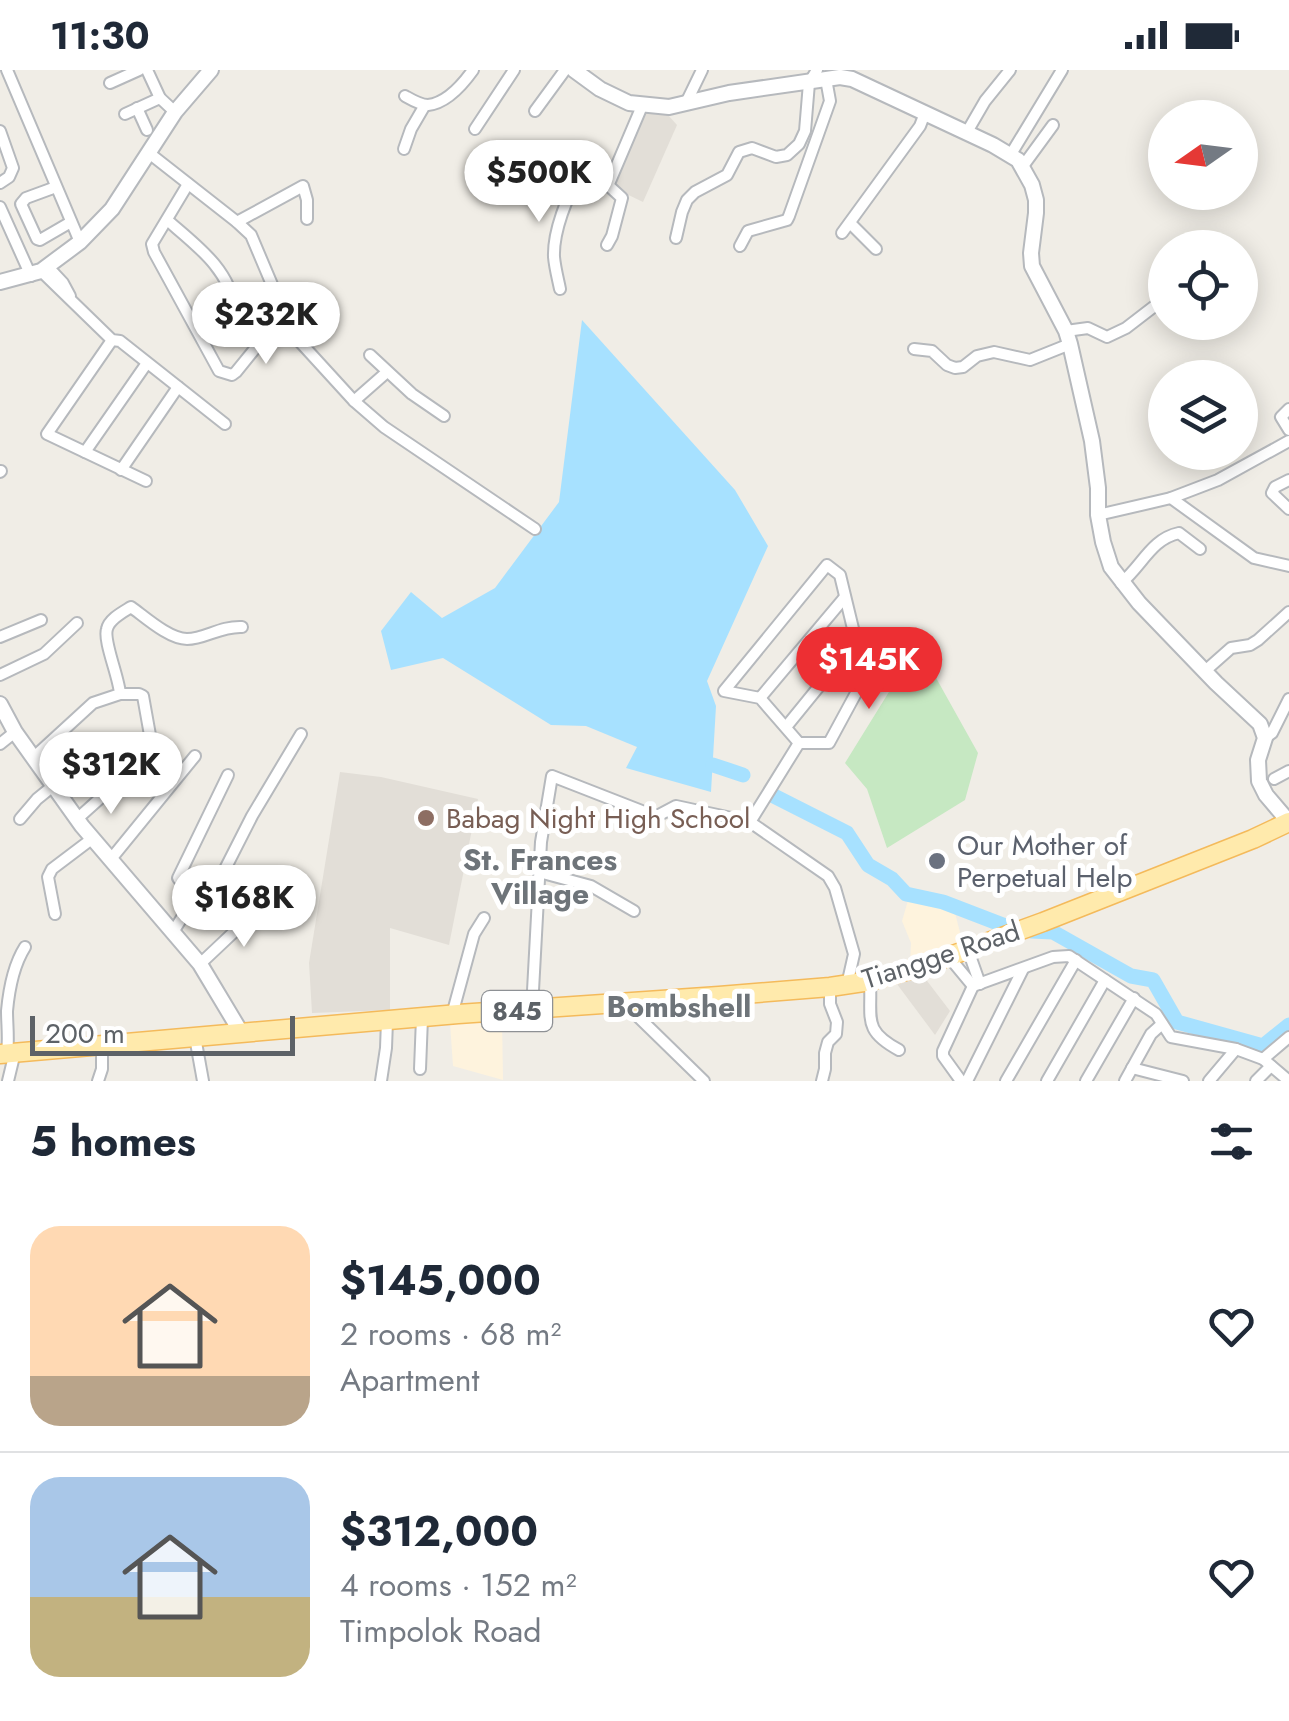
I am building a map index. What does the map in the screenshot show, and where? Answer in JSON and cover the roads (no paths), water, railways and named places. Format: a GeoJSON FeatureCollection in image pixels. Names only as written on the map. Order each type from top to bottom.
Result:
{"type":"FeatureCollection","features":[{"type":"Feature","properties":{"kind":"main road","name":"Tiangge Road"},"geometry":{"type":"LineString","coordinates":[[8,1053],[870,981],[1044,922],[1253,840],[1289,822]]}},
{"type":"Feature","properties":{"kind":"street"},"geometry":{"type":"LineString","coordinates":[[8,70],[80,242]]}},
{"type":"Feature","properties":{"kind":"street"},"geometry":{"type":"LineString","coordinates":[[110,83],[139,70]]}},
{"type":"Feature","properties":{"kind":"street"},"geometry":{"type":"LineString","coordinates":[[147,70],[160,98],[175,112]]}},
{"type":"Feature","properties":{"kind":"street"},"geometry":{"type":"LineString","coordinates":[[404,149],[425,105],[450,95],[473,70]]}},
{"type":"Feature","properties":{"kind":"street"},"geometry":{"type":"LineString","coordinates":[[475,128],[514,70]]}},
{"type":"Feature","properties":{"kind":"street"},"geometry":{"type":"LineString","coordinates":[[686,103],[702,70]]}},
{"type":"Feature","properties":{"kind":"street"},"geometry":{"type":"LineString","coordinates":[[967,132],[1010,70]]}},
{"type":"Feature","properties":{"kind":"street"},"geometry":{"type":"LineString","coordinates":[[1010,154],[1062,70]]}},
{"type":"Feature","properties":{"kind":"street"},"geometry":{"type":"LineString","coordinates":[[535,111],[574,71],[629,103],[670,108],[818,77],[852,79],[1010,154],[1023,166],[1036,200],[1032,266],[1068,338],[1092,441],[1098,515],[1112,567],[1121,582],[1260,724],[1265,738]]}},
{"type":"Feature","properties":{"kind":"street"},"geometry":{"type":"LineString","coordinates":[[0,282],[40,271],[80,242],[112,208],[204,73]]}},
{"type":"Feature","properties":{"kind":"street"},"geometry":{"type":"LineString","coordinates":[[676,238],[688,200],[727,175],[740,152],[752,148],[776,158],[799,144],[818,77]]}},
{"type":"Feature","properties":{"kind":"street"},"geometry":{"type":"LineString","coordinates":[[740,246],[748,231],[787,220],[789,216],[830,100],[818,77]]}},
{"type":"Feature","properties":{"kind":"street"},"geometry":{"type":"LineString","coordinates":[[405,96],[425,105]]}},
{"type":"Feature","properties":{"kind":"street"},"geometry":{"type":"LineString","coordinates":[[125,114],[160,98]]}},
{"type":"Feature","properties":{"kind":"street"},"geometry":{"type":"LineString","coordinates":[[608,186],[642,106]]}},
{"type":"Feature","properties":{"kind":"street"},"geometry":{"type":"LineString","coordinates":[[138,108],[147,130]]}},
{"type":"Feature","properties":{"kind":"street"},"geometry":{"type":"LineString","coordinates":[[842,234],[920,126],[925,113]]}},
{"type":"Feature","properties":{"kind":"street"},"geometry":{"type":"LineString","coordinates":[[1023,166],[1053,125]]}},
{"type":"Feature","properties":{"kind":"street"},"geometry":{"type":"LineString","coordinates":[[0,132],[14,168],[0,183]]}},
{"type":"Feature","properties":{"kind":"street"},"geometry":{"type":"LineString","coordinates":[[149,153],[251,235],[301,343],[354,400],[384,427],[535,529]]}},
{"type":"Feature","properties":{"kind":"street"},"geometry":{"type":"LineString","coordinates":[[560,289],[554,254],[572,188],[582,174],[608,186],[622,198],[606,245]]}},
{"type":"Feature","properties":{"kind":"street"},"geometry":{"type":"LineString","coordinates":[[188,184],[152,244],[219,371],[236,372],[284,312]]}},
{"type":"Feature","properties":{"kind":"street"},"geometry":{"type":"LineString","coordinates":[[238,222],[303,186],[307,219]]}},
{"type":"Feature","properties":{"kind":"street"},"geometry":{"type":"LineString","coordinates":[[56,188],[26,198],[20,204],[37,240],[72,222]]}},
{"type":"Feature","properties":{"kind":"street"},"geometry":{"type":"LineString","coordinates":[[0,207],[40,271],[58,290],[70,297],[112,340],[120,341],[225,424]]}},
{"type":"Feature","properties":{"kind":"street"},"geometry":{"type":"LineString","coordinates":[[167,220],[211,258],[232,294],[235,310]]}},
{"type":"Feature","properties":{"kind":"street"},"geometry":{"type":"LineString","coordinates":[[850,222],[876,249]]}},
{"type":"Feature","properties":{"kind":"street"},"geometry":{"type":"LineString","coordinates":[[914,349],[932,351],[956,368],[994,352],[1030,360],[1088,328],[1108,337],[1148,311]]}},
{"type":"Feature","properties":{"kind":"street"},"geometry":{"type":"LineString","coordinates":[[112,340],[48,434],[146,481]]}},
{"type":"Feature","properties":{"kind":"street"},"geometry":{"type":"LineString","coordinates":[[370,355],[412,394],[444,416]]}},
{"type":"Feature","properties":{"kind":"street"},"geometry":{"type":"LineString","coordinates":[[85,452],[147,363]]}},
{"type":"Feature","properties":{"kind":"street"},"geometry":{"type":"LineString","coordinates":[[354,400],[386,372]]}},
{"type":"Feature","properties":{"kind":"street"},"geometry":{"type":"LineString","coordinates":[[122,470],[178,387]]}},
{"type":"Feature","properties":{"kind":"street"},"geometry":{"type":"LineString","coordinates":[[1289,408],[1281,419],[1289,430]]}},
{"type":"Feature","properties":{"kind":"street"},"geometry":{"type":"LineString","coordinates":[[1098,515],[1171,498],[1218,480],[1289,442]]}},
{"type":"Feature","properties":{"kind":"street"},"geometry":{"type":"LineString","coordinates":[[1289,480],[1274,487],[1272,493],[1289,509]]}},
{"type":"Feature","properties":{"kind":"street"},"geometry":{"type":"LineString","coordinates":[[1171,498],[1254,558],[1289,566]]}},
{"type":"Feature","properties":{"kind":"street"},"geometry":{"type":"LineString","coordinates":[[1121,582],[1134,573],[1163,538],[1179,533],[1200,548]]}},
{"type":"Feature","properties":{"kind":"street"},"geometry":{"type":"LineString","coordinates":[[800,743],[760,698],[724,691],[823,567],[830,566],[840,575],[856,641],[875,658],[911,654]]}},
{"type":"Feature","properties":{"kind":"street"},"geometry":{"type":"LineString","coordinates":[[760,698],[845,596]]}},
{"type":"Feature","properties":{"kind":"street"},"geometry":{"type":"LineString","coordinates":[[120,694],[106,634],[111,621],[128,608],[185,639],[225,627],[242,627]]}},
{"type":"Feature","properties":{"kind":"street"},"geometry":{"type":"LineString","coordinates":[[1205,671],[1231,648],[1258,640],[1289,612]]}},
{"type":"Feature","properties":{"kind":"street"},"geometry":{"type":"LineString","coordinates":[[0,637],[41,620]]}},
{"type":"Feature","properties":{"kind":"street"},"geometry":{"type":"LineString","coordinates":[[0,675],[44,654],[77,623]]}},
{"type":"Feature","properties":{"kind":"street"},"geometry":{"type":"LineString","coordinates":[[786,726],[856,641]]}},
{"type":"Feature","properties":{"kind":"street"},"geometry":{"type":"LineString","coordinates":[[800,743],[829,743],[875,658]]}},
{"type":"Feature","properties":{"kind":"street"},"geometry":{"type":"LineString","coordinates":[[33,758],[94,704],[120,694],[138,694],[143,696],[155,763]]}},
{"type":"Feature","properties":{"kind":"street"},"geometry":{"type":"LineString","coordinates":[[1289,699],[1272,733],[1265,738],[1258,760],[1259,781],[1266,796],[1289,822]]}},
{"type":"Feature","properties":{"kind":"street"},"geometry":{"type":"LineString","coordinates":[[0,704],[15,732],[78,819],[200,964],[242,1034]]}},
{"type":"Feature","properties":{"kind":"street"},"geometry":{"type":"LineString","coordinates":[[0,744],[15,732]]}},
{"type":"Feature","properties":{"kind":"street"},"geometry":{"type":"LineString","coordinates":[[173,932],[198,892],[221,876],[302,734]]}},
{"type":"Feature","properties":{"kind":"street"},"geometry":{"type":"LineString","coordinates":[[750,822],[800,743]]}},
{"type":"Feature","properties":{"kind":"street"},"geometry":{"type":"LineString","coordinates":[[112,859],[195,756]]}},
{"type":"Feature","properties":{"kind":"street"},"geometry":{"type":"LineString","coordinates":[[1274,779],[1289,771]]}},
{"type":"Feature","properties":{"kind":"street"},"geometry":{"type":"LineString","coordinates":[[194,899],[178,878],[228,775]]}},
{"type":"Feature","properties":{"kind":"street"},"geometry":{"type":"LineString","coordinates":[[532,1010],[541,842],[552,776],[652,815],[676,806],[750,822],[828,876],[836,888],[854,954],[830,1004],[837,1022],[836,1034],[828,1042],[822,1081]]}},
{"type":"Feature","properties":{"kind":"street"},"geometry":{"type":"LineString","coordinates":[[78,819],[116,784]]}},
{"type":"Feature","properties":{"kind":"street"},"geometry":{"type":"LineString","coordinates":[[20,819],[53,786]]}},
{"type":"Feature","properties":{"kind":"street"},"geometry":{"type":"LineString","coordinates":[[55,914],[48,877],[52,869],[93,838]]}},
{"type":"Feature","properties":{"kind":"street"},"geometry":{"type":"LineString","coordinates":[[539,872],[591,886],[634,911]]}},
{"type":"Feature","properties":{"kind":"street"},"geometry":{"type":"LineString","coordinates":[[200,964],[260,911]]}},
{"type":"Feature","properties":{"kind":"street"},"geometry":{"type":"LineString","coordinates":[[452,1016],[474,934],[484,918]]}},
{"type":"Feature","properties":{"kind":"street"},"geometry":{"type":"LineString","coordinates":[[8,1081],[7,1008],[14,964],[25,948]]}},
{"type":"Feature","properties":{"kind":"street"},"geometry":{"type":"LineString","coordinates":[[968,950],[977,985],[942,1056],[964,1081],[1024,969]]}},
{"type":"Feature","properties":{"kind":"street"},"geometry":{"type":"LineString","coordinates":[[949,956],[977,985]]}},
{"type":"Feature","properties":{"kind":"street"},"geometry":{"type":"LineString","coordinates":[[977,985],[1053,957],[1072,958],[1156,1014],[1171,1037],[1236,1048],[1267,1062],[1289,1080]]}},
{"type":"Feature","properties":{"kind":"street"},"geometry":{"type":"LineString","coordinates":[[1006,1081],[1072,958]]}},
{"type":"Feature","properties":{"kind":"street"},"geometry":{"type":"LineString","coordinates":[[1046,1081],[1105,980]]}},
{"type":"Feature","properties":{"kind":"street"},"geometry":{"type":"LineString","coordinates":[[870,981],[872,1027],[879,1039],[900,1050]]}},
{"type":"Feature","properties":{"kind":"street"},"geometry":{"type":"LineString","coordinates":[[1086,1081],[1134,998]]}},
{"type":"Feature","properties":{"kind":"street"},"geometry":{"type":"LineString","coordinates":[[624,1003],[704,1081]]}},
{"type":"Feature","properties":{"kind":"street"},"geometry":{"type":"LineString","coordinates":[[420,1069],[422,1018]]}},
{"type":"Feature","properties":{"kind":"street"},"geometry":{"type":"LineString","coordinates":[[381,1081],[387,1021]]}},
{"type":"Feature","properties":{"kind":"street"},"geometry":{"type":"LineString","coordinates":[[1125,1081],[1151,1034],[1162,1024]]}},
{"type":"Feature","properties":{"kind":"street"},"geometry":{"type":"LineString","coordinates":[[1256,1081],[1289,1036]]}},
{"type":"Feature","properties":{"kind":"street"},"geometry":{"type":"LineString","coordinates":[[195,1037],[203,1081]]}},
{"type":"Feature","properties":{"kind":"street"},"geometry":{"type":"LineString","coordinates":[[98,1081],[102,1045]]}},
{"type":"Feature","properties":{"kind":"street"},"geometry":{"type":"LineString","coordinates":[[1210,1081],[1236,1048]]}},
{"type":"Feature","properties":{"kind":"street"},"geometry":{"type":"LineString","coordinates":[[1132,1068],[1183,1081]]}},
{"type":"Feature","properties":{"kind":"water"},"geometry":{"type":"Polygon","coordinates":[[[582,320],[735,490],[768,546],[707,681],[716,706],[711,792],[626,768],[637,747],[586,726],[551,725],[443,658],[391,670],[381,631],[411,592],[442,618],[495,588],[559,502],[582,320]]]}},
{"type":"Feature","properties":{"kind":"waterway"},"geometry":{"type":"LineString","coordinates":[[713,765],[743,775]]}},
{"type":"Feature","properties":{"kind":"waterway"},"geometry":{"type":"LineString","coordinates":[[770,794],[847,833],[868,865],[892,879],[906,894],[943,902],[1008,927]]}},
{"type":"Feature","properties":{"kind":"waterway"},"geometry":{"type":"LineString","coordinates":[[1031,931],[1053,932],[1131,976],[1153,980],[1177,1022],[1263,1046],[1289,1025]]}},
{"type":"Feature","properties":{"kind":"place","name":"Babag Night High School"},"geometry":{"type":"Point","coordinates":[426,818]}},
{"type":"Feature","properties":{"kind":"place","name":"Our Mother of Perpetual Help"},"geometry":{"type":"Point","coordinates":[937,861]}},
{"type":"Feature","properties":{"kind":"district","name":"St. Frances Village"},"geometry":{"type":"Point","coordinates":[540,876]}},
{"type":"Feature","properties":{"kind":"district","name":"Bombshell"},"geometry":{"type":"Point","coordinates":[679,1006]}}]}
